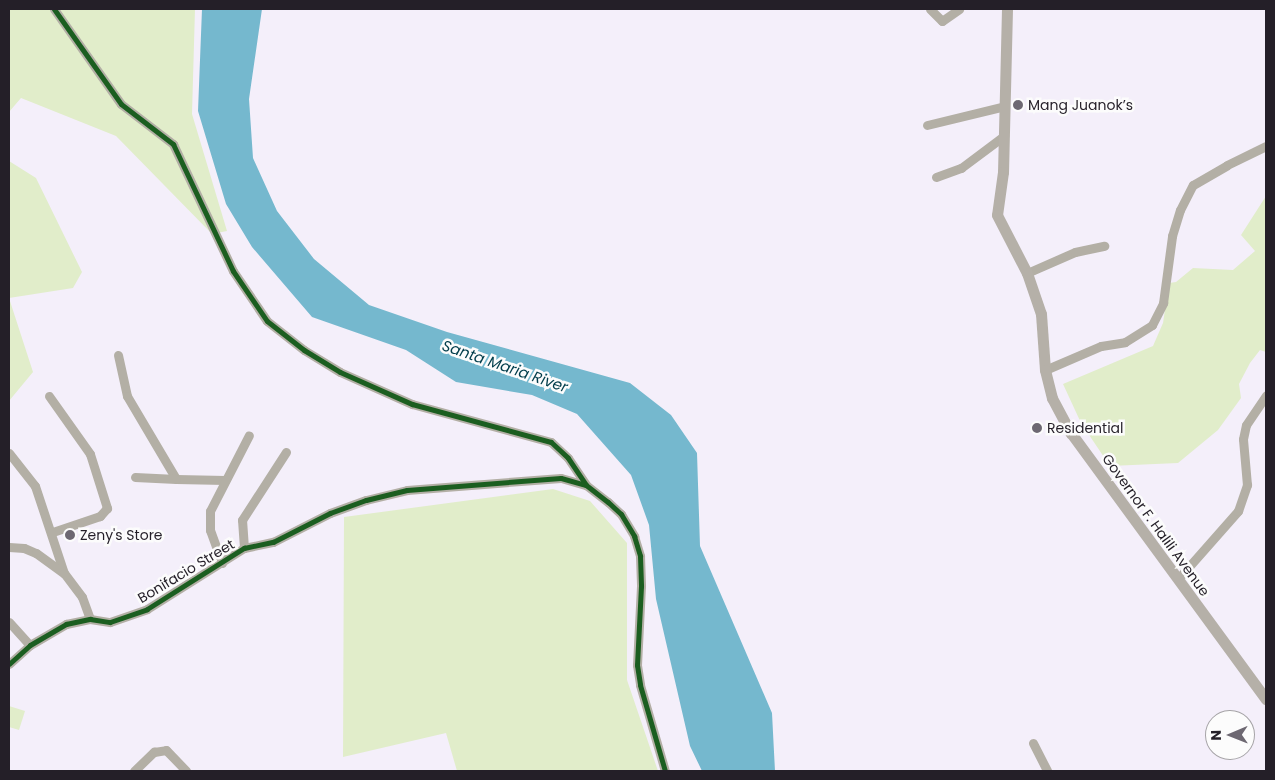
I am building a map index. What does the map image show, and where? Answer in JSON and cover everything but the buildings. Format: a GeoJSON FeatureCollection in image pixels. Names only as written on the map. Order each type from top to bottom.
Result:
{"type":"FeatureCollection","features":[{"type":"Feature","properties":{"kind":"main road","name":"Governor F. Halili Avenue"},"geometry":{"type":"LineString","coordinates":[[1007,9],[1003,172],[996,215],[1027,273],[1041,314],[1045,370],[1052,398],[1070,433],[1266,698]]}},
{"type":"Feature","properties":{"kind":"street"},"geometry":{"type":"LineString","coordinates":[[54,9],[121,104],[173,144],[233,271],[267,321],[304,350],[340,372],[412,404],[551,442],[568,458],[586,485],[621,514],[634,536],[640,556],[637,666],[640,685],[665,771]]}},
{"type":"Feature","properties":{"kind":"street"},"geometry":{"type":"LineString","coordinates":[[930,9],[942,21],[960,9]]}},
{"type":"Feature","properties":{"kind":"street"},"geometry":{"type":"LineString","coordinates":[[926,125],[1005,106]]}},
{"type":"Feature","properties":{"kind":"street"},"geometry":{"type":"LineString","coordinates":[[936,177],[961,168],[1004,136]]}},
{"type":"Feature","properties":{"kind":"street"},"geometry":{"type":"LineString","coordinates":[[1045,370],[1102,346],[1125,342],[1152,324],[1163,304],[1172,236],[1180,210],[1193,186],[1227,165],[1266,146]]}},
{"type":"Feature","properties":{"kind":"street"},"geometry":{"type":"LineString","coordinates":[[1027,273],[1075,252],[1104,246]]}},
{"type":"Feature","properties":{"kind":"street"},"geometry":{"type":"LineString","coordinates":[[118,355],[128,396],[176,479]]}},
{"type":"Feature","properties":{"kind":"street"},"geometry":{"type":"LineString","coordinates":[[1178,579],[1238,511],[1247,485],[1243,439],[1246,425],[1266,395]]}},
{"type":"Feature","properties":{"kind":"street"},"geometry":{"type":"LineString","coordinates":[[49,396],[90,454],[107,508],[100,516],[53,532]]}},
{"type":"Feature","properties":{"kind":"street"},"geometry":{"type":"LineString","coordinates":[[222,563],[209,519],[248,435]]}},
{"type":"Feature","properties":{"kind":"street"},"geometry":{"type":"LineString","coordinates":[[244,548],[242,520],[286,452]]}},
{"type":"Feature","properties":{"kind":"street"},"geometry":{"type":"LineString","coordinates":[[9,453],[35,486],[53,532],[64,573]]}},
{"type":"Feature","properties":{"kind":"street"},"geometry":{"type":"LineString","coordinates":[[134,477],[226,480]]}},
{"type":"Feature","properties":{"kind":"street","name":"Bonifacio Street"},"geometry":{"type":"LineString","coordinates":[[9,664],[30,645],[66,624],[90,619],[110,622],[147,610],[244,548],[273,542],[330,513],[384,494],[561,478],[586,485]]}},
{"type":"Feature","properties":{"kind":"street"},"geometry":{"type":"LineString","coordinates":[[9,547],[24,548],[36,553],[64,573],[82,596],[90,619]]}},
{"type":"Feature","properties":{"kind":"street"},"geometry":{"type":"LineString","coordinates":[[9,622],[30,645]]}},
{"type":"Feature","properties":{"kind":"street"},"geometry":{"type":"LineString","coordinates":[[1033,743],[1047,771]]}},
{"type":"Feature","properties":{"kind":"street"},"geometry":{"type":"LineString","coordinates":[[134,771],[149,756],[166,750],[186,771]]}},
{"type":"Feature","properties":{"kind":"green space"},"geometry":{"type":"Polygon","coordinates":[[[9,9],[195,9],[192,114],[227,231],[212,234],[116,136],[21,98],[9,112],[9,9]]]}},
{"type":"Feature","properties":{"kind":"green space"},"geometry":{"type":"Polygon","coordinates":[[[9,161],[36,178],[82,272],[73,288],[9,298],[9,161]]]}},
{"type":"Feature","properties":{"kind":"green space"},"geometry":{"type":"Polygon","coordinates":[[[1266,196],[1266,352],[1260,350],[1250,363],[1239,384],[1241,398],[1218,430],[1178,463],[1110,466],[1081,423],[1063,384],[1153,346],[1163,323],[1169,283],[1176,282],[1193,268],[1233,270],[1255,251],[1241,235],[1266,196]]]}},
{"type":"Feature","properties":{"kind":"green space"},"geometry":{"type":"Polygon","coordinates":[[[9,298],[33,372],[9,401],[9,298]]]}},
{"type":"Feature","properties":{"kind":"green space"},"geometry":{"type":"Polygon","coordinates":[[[553,489],[590,501],[627,543],[627,680],[658,771],[457,771],[446,733],[343,757],[344,517],[553,489]]]}},
{"type":"Feature","properties":{"kind":"green space"},"geometry":{"type":"Polygon","coordinates":[[[9,706],[25,711],[19,730],[9,727],[9,706]]]}},
{"type":"Feature","properties":{"kind":"water","name":"Santa Maria River"},"geometry":{"type":"Polygon","coordinates":[[[202,9],[262,9],[249,99],[253,158],[277,211],[314,259],[369,305],[447,332],[630,383],[671,415],[697,453],[700,546],[772,713],[775,771],[702,771],[690,746],[656,599],[649,525],[631,475],[577,414],[532,395],[456,382],[406,350],[312,317],[252,247],[226,204],[198,111],[202,9]]]}},
{"type":"Feature","properties":{"kind":"cycle path"},"geometry":{"type":"LineString","coordinates":[[54,9],[121,104],[173,144],[233,271],[267,321],[304,350],[340,372],[412,404],[551,442],[568,458],[586,485]]}},
{"type":"Feature","properties":{"kind":"cycle path"},"geometry":{"type":"LineString","coordinates":[[9,664],[30,645],[66,624],[90,619],[110,622],[147,609],[244,548],[273,542],[330,513],[366,500],[407,490],[561,478],[586,485],[608,502],[621,514],[634,536],[640,556],[641,586],[637,665],[640,685],[665,771]]}},
{"type":"Feature","properties":{"kind":"place","name":"Mang Juanok’s"},"geometry":{"type":"Point","coordinates":[1018,105]}},
{"type":"Feature","properties":{"kind":"place","name":"Residential"},"geometry":{"type":"Point","coordinates":[1037,428]}},
{"type":"Feature","properties":{"kind":"place","name":"Zeny's Store"},"geometry":{"type":"Point","coordinates":[70,535]}}]}
